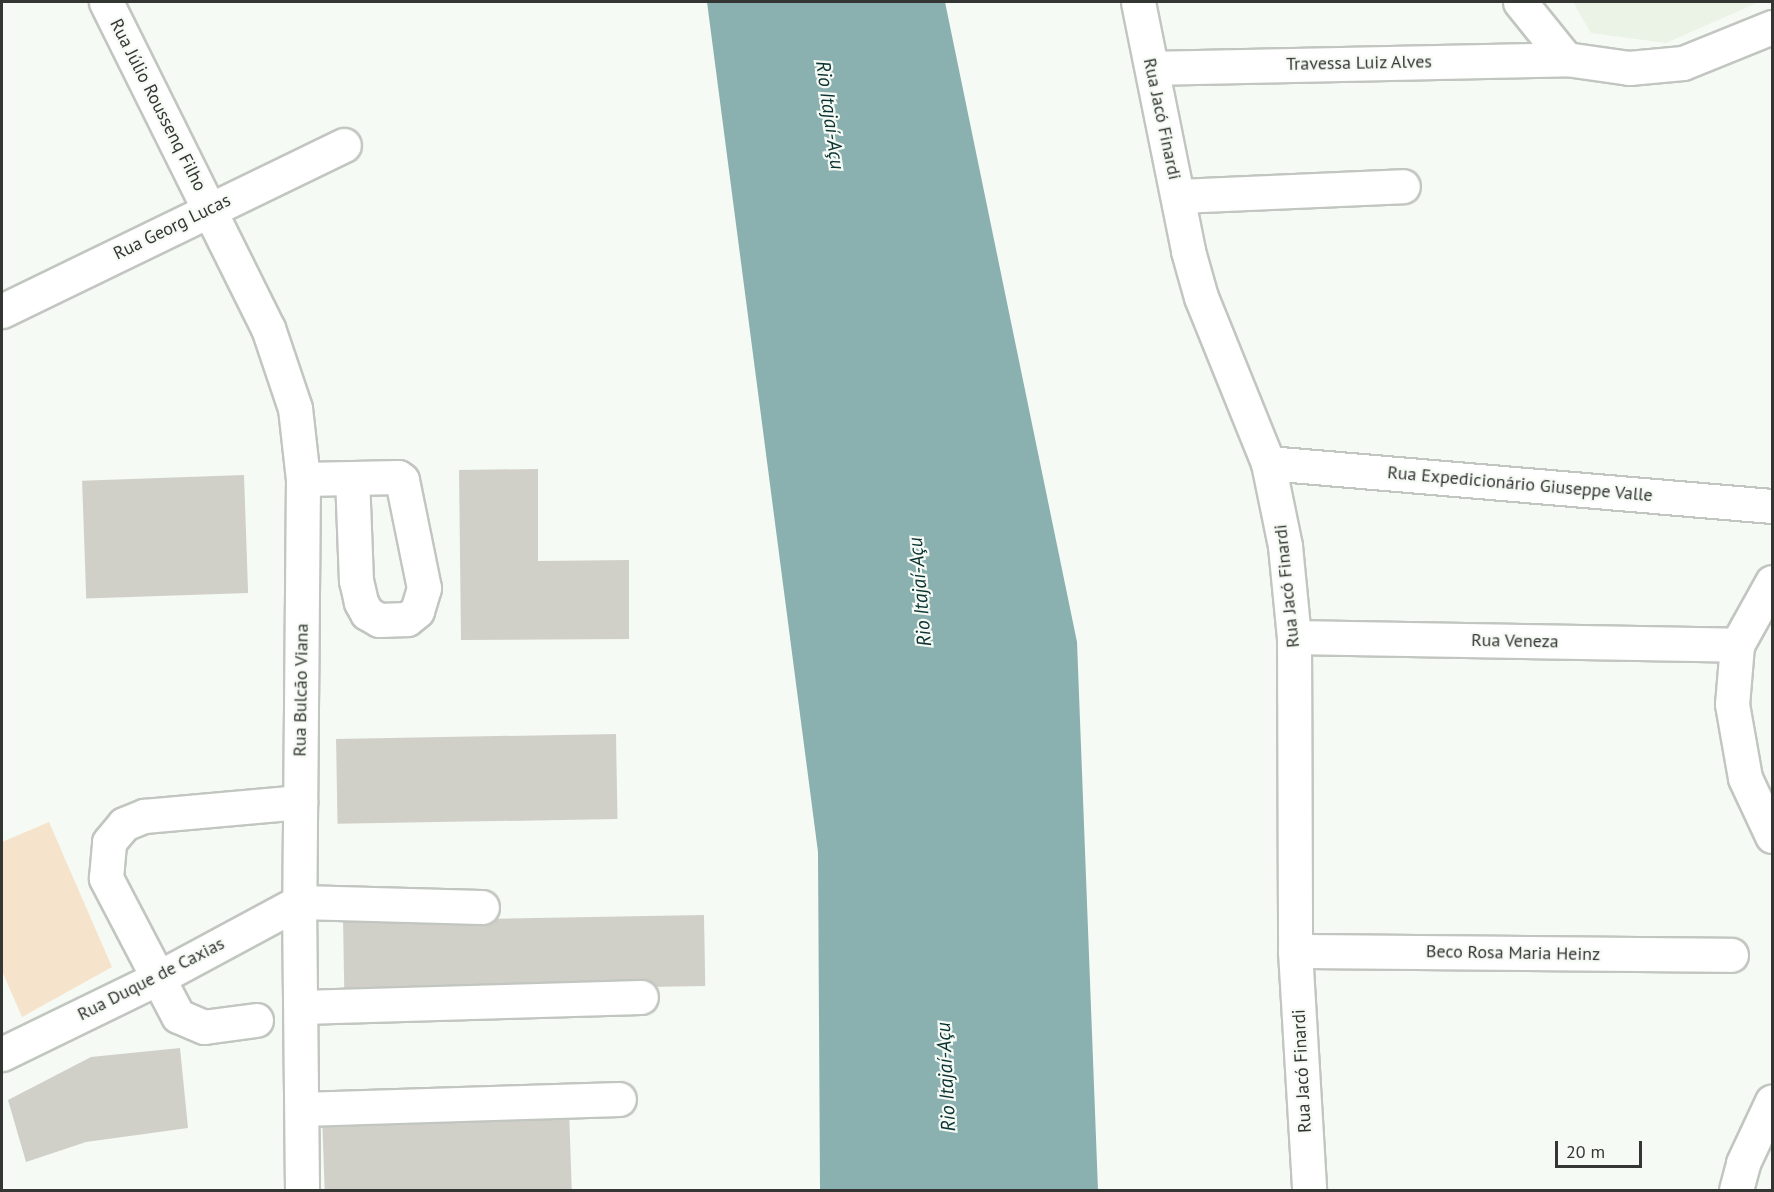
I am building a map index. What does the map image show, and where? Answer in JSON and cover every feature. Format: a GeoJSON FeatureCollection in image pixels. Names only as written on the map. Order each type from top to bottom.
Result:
{"type":"FeatureCollection","features":[{"type":"Feature","properties":{"kind":"street","name":"Rua Júlio Roussenq Filho"},"geometry":{"type":"LineString","coordinates":[[106,2],[210,208]]}},
{"type":"Feature","properties":{"kind":"street","name":"Rua Jacó Finardi"},"geometry":{"type":"LineString","coordinates":[[1138,2],[1178,196],[1202,297],[1268,463],[1285,546],[1294,637],[1295,951],[1309,1191]]}},
{"type":"Feature","properties":{"kind":"street"},"geometry":{"type":"LineString","coordinates":[[1520,2],[1566,58]]}},
{"type":"Feature","properties":{"kind":"street","name":"Travessa Luiz Alves"},"geometry":{"type":"LineString","coordinates":[[1152,68],[1566,58],[1629,68],[1683,63],[1773,27]]}},
{"type":"Feature","properties":{"kind":"street","name":"Rua Georg Lucas"},"geometry":{"type":"LineString","coordinates":[[2,311],[210,208],[344,145]]}},
{"type":"Feature","properties":{"kind":"street"},"geometry":{"type":"LineString","coordinates":[[1178,196],[1403,186]]}},
{"type":"Feature","properties":{"kind":"street","name":"Rua Bulcão Viana"},"geometry":{"type":"LineString","coordinates":[[210,208],[284,369],[295,408],[303,478],[299,902],[303,1191]]}},
{"type":"Feature","properties":{"kind":"street","name":"Rua Expedicionário Giuseppe Valle"},"geometry":{"type":"LineString","coordinates":[[1268,463],[1773,506]]}},
{"type":"Feature","properties":{"kind":"street"},"geometry":{"type":"LineString","coordinates":[[303,478],[352,478]]}},
{"type":"Feature","properties":{"kind":"street"},"geometry":{"type":"LineString","coordinates":[[1773,582],[1737,645],[1732,704],[1745,778],[1773,836]]}},
{"type":"Feature","properties":{"kind":"street","name":"Rua Veneza"},"geometry":{"type":"LineString","coordinates":[[1294,637],[1737,645]]}},
{"type":"Feature","properties":{"kind":"street"},"geometry":{"type":"LineString","coordinates":[[256,1020],[204,1026],[190,1024],[178,1016],[106,878],[109,842],[124,824],[144,816],[300,802]]}},
{"type":"Feature","properties":{"kind":"street"},"geometry":{"type":"LineString","coordinates":[[299,902],[482,907]]}},
{"type":"Feature","properties":{"kind":"street","name":"Rua Duque de Caxias"},"geometry":{"type":"LineString","coordinates":[[2,1054],[158,978],[299,902]]}},
{"type":"Feature","properties":{"kind":"street","name":"Beco Rosa Maria Heinz"},"geometry":{"type":"LineString","coordinates":[[1295,951],[1731,955]]}},
{"type":"Feature","properties":{"kind":"street"},"geometry":{"type":"LineString","coordinates":[[301,1008],[641,997]]}},
{"type":"Feature","properties":{"kind":"street"},"geometry":{"type":"LineString","coordinates":[[302,1109],[619,1099]]}},
{"type":"Feature","properties":{"kind":"street"},"geometry":{"type":"LineString","coordinates":[[1736,1191],[1743,1163],[1773,1101]]}},
{"type":"Feature","properties":{"kind":"shaded area"},"geometry":{"type":"Polygon","coordinates":[[[1573,2],[1759,2],[1666,43],[1591,33],[1573,2]]]}},
{"type":"Feature","properties":{"kind":"shaded area"},"geometry":{"type":"Polygon","coordinates":[[[49,822],[112,967],[22,1017],[2,971],[2,842],[49,822]]]}},
{"type":"Feature","properties":{"kind":"water","name":"Rio Itajaí-Açu"},"geometry":{"type":"Polygon","coordinates":[[[707,2],[945,2],[1077,642],[1098,1190],[820,1190],[818,852],[707,2]]]}},
{"type":"Feature","properties":{"kind":"building"},"geometry":{"type":"Polygon","coordinates":[[[538,469],[538,561],[629,560],[629,639],[461,640],[459,470],[538,469]]]}},
{"type":"Feature","properties":{"kind":"building"},"geometry":{"type":"Polygon","coordinates":[[[244,475],[248,593],[86,599],[82,481],[244,475]]]}},
{"type":"Feature","properties":{"kind":"building"},"geometry":{"type":"Polygon","coordinates":[[[616,734],[617,819],[338,824],[336,739],[616,734]]]}},
{"type":"Feature","properties":{"kind":"building"},"geometry":{"type":"Polygon","coordinates":[[[704,915],[705,986],[344,992],[343,921],[704,915]]]}},
{"type":"Feature","properties":{"kind":"building"},"geometry":{"type":"Polygon","coordinates":[[[180,1048],[188,1128],[86,1142],[26,1162],[8,1100],[91,1057],[180,1048]]]}},
{"type":"Feature","properties":{"kind":"building"},"geometry":{"type":"Polygon","coordinates":[[[569,1110],[572,1190],[325,1190],[322,1119],[569,1110]]]}}]}
